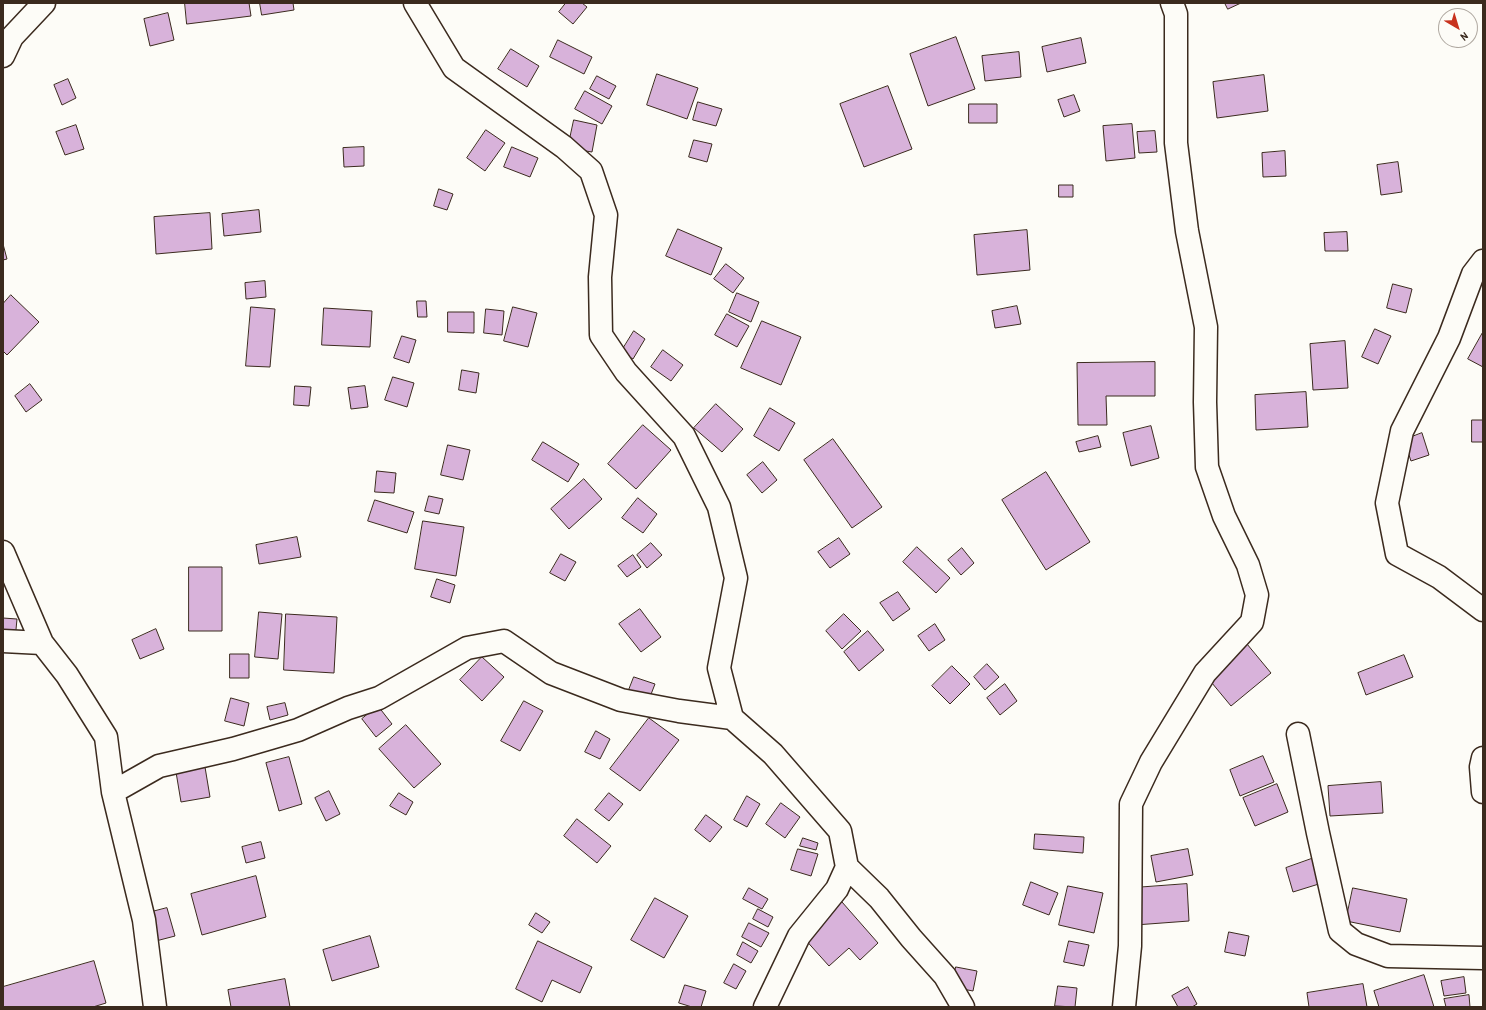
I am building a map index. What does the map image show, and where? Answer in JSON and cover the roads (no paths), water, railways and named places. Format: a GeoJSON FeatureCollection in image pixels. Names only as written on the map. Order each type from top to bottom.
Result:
{"type":"FeatureCollection","features":[{"type":"Feature","properties":{"kind":"street"},"geometry":{"type":"LineString","coordinates":[[3,56],[12,38],[44,3]]}},
{"type":"Feature","properties":{"kind":"street"},"geometry":{"type":"LineString","coordinates":[[415,3],[454,68],[564,147],[591,171],[606,215],[600,277],[602,335],[626,372],[684,436],[719,507],[736,578],[719,668],[732,718]]}},
{"type":"Feature","properties":{"kind":"street"},"geometry":{"type":"LineString","coordinates":[[1124,1007],[1130,946],[1131,804],[1151,762],[1204,673],[1252,622],[1257,595],[1248,565],[1224,516],[1207,467],[1205,402],[1206,327],[1187,231],[1176,143],[1176,14],[1172,3]]}},
{"type":"Feature","properties":{"kind":"street"},"geometry":{"type":"LineString","coordinates":[[1483,261],[1473,274],[1449,338],[1402,431],[1387,503],[1397,554],[1439,577],[1483,610]]}},
{"type":"Feature","properties":{"kind":"street"},"geometry":{"type":"LineString","coordinates":[[3,552],[42,643],[67,675],[106,736],[113,792],[144,920],[155,1007]]}},
{"type":"Feature","properties":{"kind":"street"},"geometry":{"type":"LineString","coordinates":[[3,641],[42,643]]}},
{"type":"Feature","properties":{"kind":"street"},"geometry":{"type":"LineString","coordinates":[[113,792],[159,766],[232,749],[298,730],[348,708],[379,698],[467,648],[504,641],[551,673],[621,700],[679,711],[732,718],[773,754],[840,832],[847,867],[879,898],[911,938],[945,976],[963,1007]]}},
{"type":"Feature","properties":{"kind":"street"},"geometry":{"type":"LineString","coordinates":[[1298,734],[1340,931],[1356,944],[1388,956],[1483,958]]}},
{"type":"Feature","properties":{"kind":"street"},"geometry":{"type":"LineString","coordinates":[[1483,758],[1481,767],[1483,792]]}},
{"type":"Feature","properties":{"kind":"street"},"geometry":{"type":"LineString","coordinates":[[765,1007],[799,936],[836,889],[847,867]]}}]}
